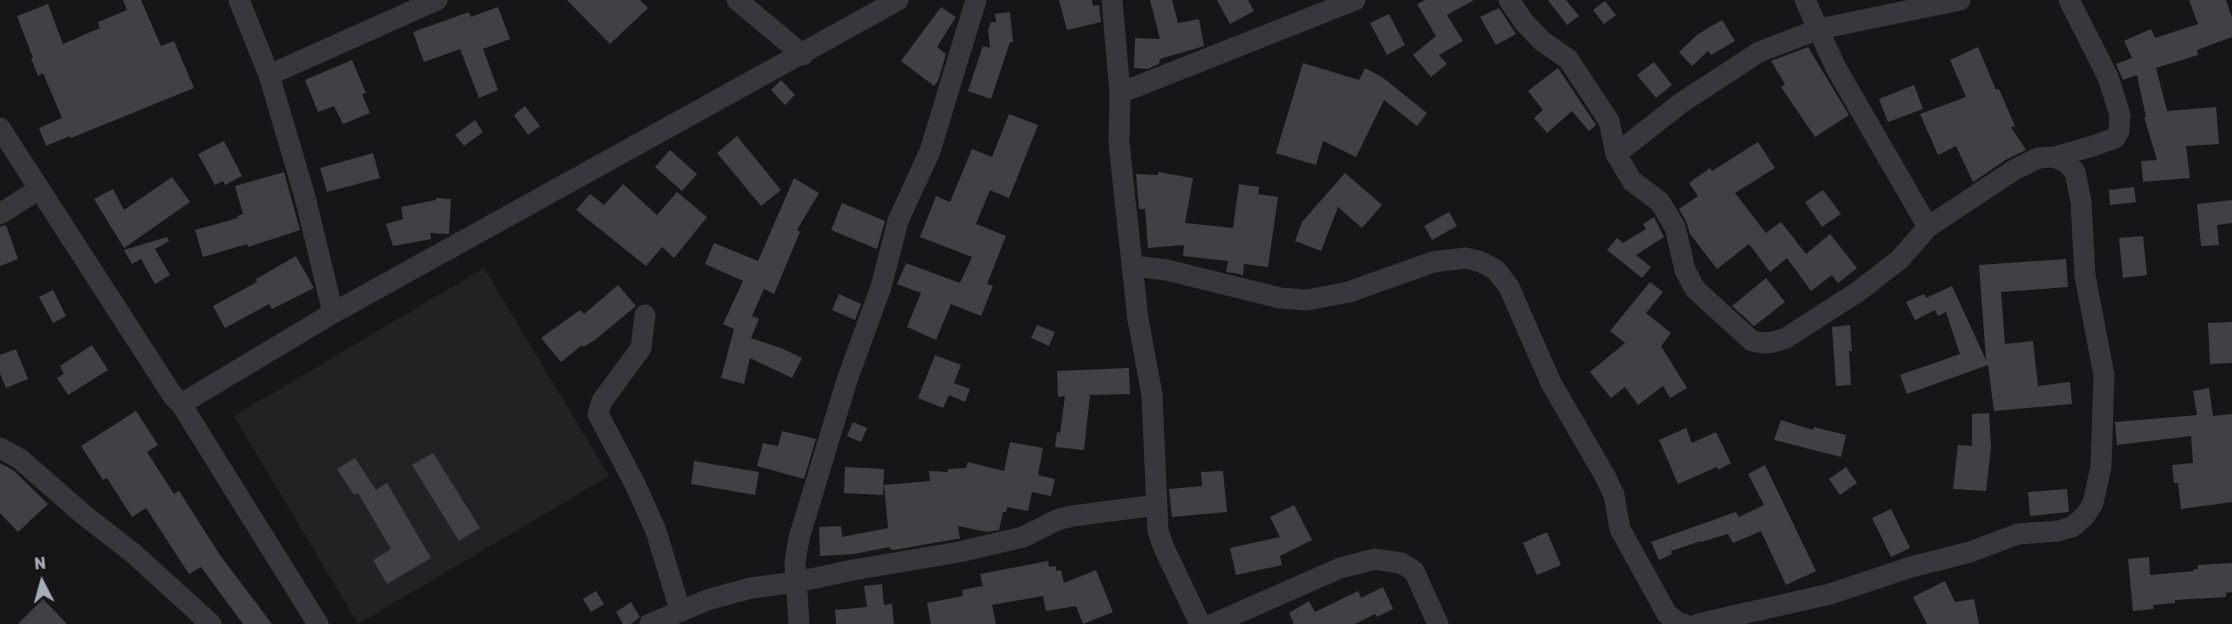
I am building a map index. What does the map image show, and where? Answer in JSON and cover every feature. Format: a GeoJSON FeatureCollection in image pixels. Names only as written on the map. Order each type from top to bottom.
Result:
{"type":"FeatureCollection","features":[{"type":"Feature","properties":{"kind":"street"},"geometry":{"type":"LineString","coordinates":[[239,0],[269,75],[305,196],[333,313]]}},
{"type":"Feature","properties":{"kind":"street"},"geometry":{"type":"LineString","coordinates":[[269,75],[437,0]]}},
{"type":"Feature","properties":{"kind":"street"},"geometry":{"type":"LineString","coordinates":[[736,0],[802,54]]}},
{"type":"Feature","properties":{"kind":"street"},"geometry":{"type":"LineString","coordinates":[[181,404],[333,313],[898,0]]}},
{"type":"Feature","properties":{"kind":"street"},"geometry":{"type":"LineString","coordinates":[[799,624],[795,562],[799,538],[835,420],[881,287],[898,221],[930,151],[975,0]]}},
{"type":"Feature","properties":{"kind":"street"},"geometry":{"type":"LineString","coordinates":[[1112,0],[1120,93],[1119,142],[1138,319],[1152,395],[1158,531],[1200,624]]}},
{"type":"Feature","properties":{"kind":"street"},"geometry":{"type":"LineString","coordinates":[[1120,93],[1355,0]]}},
{"type":"Feature","properties":{"kind":"street"},"geometry":{"type":"LineString","coordinates":[[1509,0],[1542,41],[1568,59],[1609,121],[1616,154],[1632,182],[1660,202],[1675,227],[1685,270],[1695,288],[1752,341],[1774,342],[1785,338],[1860,291],[1900,259],[1928,227],[2014,170],[2038,158],[2054,157],[2115,138],[2119,131],[2120,115],[2108,77],[2069,0]]}},
{"type":"Feature","properties":{"kind":"street"},"geometry":{"type":"LineString","coordinates":[[1805,0],[1846,86],[1928,227]]}},
{"type":"Feature","properties":{"kind":"street"},"geometry":{"type":"LineString","coordinates":[[1616,154],[1681,104],[1759,52],[1819,29],[1960,0]]}},
{"type":"Feature","properties":{"kind":"street"},"geometry":{"type":"LineString","coordinates":[[0,128],[173,396],[181,404],[318,624]]}},
{"type":"Feature","properties":{"kind":"street"},"geometry":{"type":"LineString","coordinates":[[1698,624],[1769,617],[1911,567],[1970,552],[2018,534],[2058,531],[2072,527],[2085,516],[2093,503],[2101,467],[2104,375],[2085,276],[2081,202],[2075,172],[2067,163],[2054,157]]}},
{"type":"Feature","properties":{"kind":"street"},"geometry":{"type":"LineString","coordinates":[[0,214],[39,189]]}},
{"type":"Feature","properties":{"kind":"street"},"geometry":{"type":"LineString","coordinates":[[1133,266],[1167,270],[1280,298],[1307,300],[1349,292],[1433,262],[1466,258],[1481,262],[1496,270],[1509,287],[1551,383],[1605,476],[1614,495],[1620,529],[1661,604],[1678,624]]}},
{"type":"Feature","properties":{"kind":"street"},"geometry":{"type":"LineString","coordinates":[[645,315],[640,348],[602,401],[598,414],[635,484],[656,531],[680,610]]}},
{"type":"Feature","properties":{"kind":"street"},"geometry":{"type":"LineString","coordinates":[[0,448],[20,459],[133,554],[211,624]]}},
{"type":"Feature","properties":{"kind":"street"},"geometry":{"type":"LineString","coordinates":[[650,624],[680,610],[751,588],[970,550],[1023,537],[1057,520],[1072,516],[1157,505]]}},
{"type":"Feature","properties":{"kind":"street"},"geometry":{"type":"LineString","coordinates":[[1214,624],[1340,568],[1375,559],[1401,563],[1414,571],[1438,624]]}},
{"type":"Feature","properties":{"kind":"shaded area"},"geometry":{"type":"Polygon","coordinates":[[[484,268],[609,476],[358,624],[234,416],[484,268]]]}},
{"type":"Feature","properties":{"kind":"building"},"geometry":{"type":"Polygon","coordinates":[[[123,0],[141,0],[161,46],[174,41],[194,88],[46,146],[39,128],[62,118],[43,73],[38,76],[17,16],[48,4],[63,44],[100,28],[98,22],[127,10],[123,0]]]}},
{"type":"Feature","properties":{"kind":"building"},"geometry":{"type":"Polygon","coordinates":[[[567,0],[640,0],[648,8],[610,44],[567,0]]]}},
{"type":"Feature","properties":{"kind":"building"},"geometry":{"type":"Polygon","coordinates":[[[1059,0],[1092,0],[1093,6],[1099,5],[1101,22],[1067,30],[1059,0]]]}},
{"type":"Feature","properties":{"kind":"building"},"geometry":{"type":"Polygon","coordinates":[[[1150,0],[1172,0],[1178,23],[1199,19],[1204,46],[1160,59],[1159,64],[1147,69],[1134,68],[1135,38],[1160,39],[1150,0]]]}},
{"type":"Feature","properties":{"kind":"building"},"geometry":{"type":"Polygon","coordinates":[[[1217,0],[1248,0],[1254,11],[1230,24],[1217,0]]]}},
{"type":"Feature","properties":{"kind":"building"},"geometry":{"type":"Polygon","coordinates":[[[1425,0],[1474,0],[1447,15],[1463,41],[1439,55],[1447,64],[1431,77],[1413,55],[1436,36],[1417,4],[1425,0]]]}},
{"type":"Feature","properties":{"kind":"building"},"geometry":{"type":"Polygon","coordinates":[[[1548,0],[1566,0],[1579,16],[1567,25],[1548,0]]]}},
{"type":"Feature","properties":{"kind":"building"},"geometry":{"type":"Polygon","coordinates":[[[2189,0],[2226,0],[2232,17],[2232,37],[2197,50],[2198,55],[2156,68],[2167,111],[2216,107],[2219,144],[2186,146],[2190,178],[2143,182],[2141,161],[2157,160],[2144,117],[2146,117],[2137,75],[2123,80],[2116,64],[2132,58],[2124,41],[2151,29],[2155,38],[2198,24],[2189,0]]]}},
{"type":"Feature","properties":{"kind":"building"},"geometry":{"type":"Polygon","coordinates":[[[1605,1],[1616,15],[1604,24],[1593,10],[1605,1]]]}},
{"type":"Feature","properties":{"kind":"building"},"geometry":{"type":"Polygon","coordinates":[[[498,7],[510,39],[483,49],[498,90],[479,98],[460,49],[424,62],[413,32],[469,12],[471,17],[498,7]]]}},
{"type":"Feature","properties":{"kind":"building"},"geometry":{"type":"Polygon","coordinates":[[[941,7],[956,17],[937,47],[946,54],[938,81],[934,86],[901,61],[941,7]]]}},
{"type":"Feature","properties":{"kind":"building"},"geometry":{"type":"Polygon","coordinates":[[[1499,8],[1516,34],[1496,45],[1480,17],[1499,8]]]}},
{"type":"Feature","properties":{"kind":"building"},"geometry":{"type":"Polygon","coordinates":[[[1010,12],[1013,42],[1010,42],[991,99],[968,91],[983,46],[990,48],[988,30],[991,22],[996,22],[995,14],[1010,12]]]}},
{"type":"Feature","properties":{"kind":"building"},"geometry":{"type":"Polygon","coordinates":[[[1389,14],[1405,45],[1387,55],[1370,23],[1389,14]]]}},
{"type":"Feature","properties":{"kind":"building"},"geometry":{"type":"Polygon","coordinates":[[[1722,20],[1735,41],[1711,55],[1708,51],[1692,66],[1679,52],[1698,34],[1722,20]]]}},
{"type":"Feature","properties":{"kind":"building"},"geometry":{"type":"Polygon","coordinates":[[[1808,47],[1849,115],[1815,137],[1781,87],[1785,84],[1771,61],[1808,47]]]}},
{"type":"Feature","properties":{"kind":"building"},"geometry":{"type":"Polygon","coordinates":[[[1978,47],[1996,90],[1999,89],[2015,126],[2011,127],[2026,150],[2007,159],[1973,182],[1956,146],[1938,155],[1920,114],[1966,97],[1950,60],[1978,47]]]}},
{"type":"Feature","properties":{"kind":"building"},"geometry":{"type":"Polygon","coordinates":[[[352,60],[366,93],[362,94],[370,113],[343,124],[334,106],[318,112],[305,80],[352,60]]]}},
{"type":"Feature","properties":{"kind":"building"},"geometry":{"type":"Polygon","coordinates":[[[1654,62],[1672,85],[1656,98],[1637,75],[1654,62]]]}},
{"type":"Feature","properties":{"kind":"building"},"geometry":{"type":"Polygon","coordinates":[[[1303,63],[1359,80],[1365,68],[1382,77],[1427,113],[1417,126],[1384,100],[1356,157],[1323,141],[1316,165],[1276,153],[1303,63]]]}},
{"type":"Feature","properties":{"kind":"building"},"geometry":{"type":"Polygon","coordinates":[[[1558,68],[1596,125],[1589,131],[1572,111],[1547,133],[1534,118],[1543,110],[1528,91],[1558,68]]]}},
{"type":"Feature","properties":{"kind":"building"},"geometry":{"type":"Polygon","coordinates":[[[781,80],[795,95],[785,105],[771,90],[781,80]]]}},
{"type":"Feature","properties":{"kind":"building"},"geometry":{"type":"Polygon","coordinates":[[[1914,85],[1923,109],[1888,122],[1879,99],[1914,85]]]}},
{"type":"Feature","properties":{"kind":"building"},"geometry":{"type":"Polygon","coordinates":[[[525,106],[540,126],[528,135],[514,115],[525,106]]]}},
{"type":"Feature","properties":{"kind":"building"},"geometry":{"type":"Polygon","coordinates":[[[1009,114],[1038,125],[1009,198],[990,190],[976,224],[1006,236],[987,284],[993,286],[981,316],[951,304],[936,340],[907,327],[921,293],[897,284],[906,263],[960,283],[972,257],[920,237],[936,196],[950,202],[972,149],[992,157],[1009,114]]]}},
{"type":"Feature","properties":{"kind":"building"},"geometry":{"type":"Polygon","coordinates":[[[475,120],[483,132],[464,146],[455,135],[475,120]]]}},
{"type":"Feature","properties":{"kind":"building"},"geometry":{"type":"Polygon","coordinates":[[[737,136],[781,190],[761,206],[717,153],[737,136]]]}},
{"type":"Feature","properties":{"kind":"building"},"geometry":{"type":"Polygon","coordinates":[[[224,141],[242,176],[225,185],[223,181],[215,185],[198,154],[224,141]]]}},
{"type":"Feature","properties":{"kind":"building"},"geometry":{"type":"Polygon","coordinates":[[[1758,142],[1775,168],[1735,193],[1766,233],[1781,222],[1806,254],[1830,234],[1857,268],[1838,283],[1832,275],[1811,291],[1787,258],[1770,272],[1749,244],[1717,269],[1690,234],[1679,209],[1698,196],[1689,183],[1710,168],[1712,171],[1758,142]]]}},
{"type":"Feature","properties":{"kind":"building"},"geometry":{"type":"Polygon","coordinates":[[[670,150],[697,174],[682,191],[655,167],[670,150]]]}},
{"type":"Feature","properties":{"kind":"building"},"geometry":{"type":"Polygon","coordinates":[[[373,153],[380,178],[327,192],[320,168],[373,153]]]}},
{"type":"Feature","properties":{"kind":"building"},"geometry":{"type":"Polygon","coordinates":[[[284,172],[300,230],[248,247],[247,244],[203,257],[195,230],[238,218],[237,216],[243,214],[235,186],[284,172]]]}},
{"type":"Feature","properties":{"kind":"building"},"geometry":{"type":"Polygon","coordinates":[[[1158,172],[1193,178],[1185,223],[1233,228],[1239,184],[1259,187],[1258,194],[1278,197],[1268,267],[1244,264],[1243,275],[1226,272],[1228,261],[1183,256],[1184,245],[1148,248],[1145,209],[1139,209],[1136,174],[1158,175],[1158,172]]]}},
{"type":"Feature","properties":{"kind":"building"},"geometry":{"type":"Polygon","coordinates":[[[1345,173],[1382,205],[1362,228],[1338,207],[1321,251],[1295,241],[1302,222],[1345,173]]]}},
{"type":"Feature","properties":{"kind":"building"},"geometry":{"type":"Polygon","coordinates":[[[172,177],[190,202],[124,248],[94,199],[113,189],[124,210],[172,177]]]}},
{"type":"Feature","properties":{"kind":"building"},"geometry":{"type":"Polygon","coordinates":[[[794,178],[819,193],[797,230],[800,232],[774,294],[764,289],[752,316],[759,319],[751,338],[802,358],[792,378],[750,358],[744,384],[721,378],[734,329],[723,324],[743,281],[705,264],[714,243],[758,261],[794,178]]]}},
{"type":"Feature","properties":{"kind":"building"},"geometry":{"type":"Polygon","coordinates":[[[623,184],[657,215],[677,192],[707,217],[674,258],[662,247],[646,266],[576,210],[590,194],[604,205],[623,184]]]}},
{"type":"Feature","properties":{"kind":"building"},"geometry":{"type":"Polygon","coordinates":[[[2134,187],[2136,202],[2110,205],[2109,190],[2134,187]]]}},
{"type":"Feature","properties":{"kind":"building"},"geometry":{"type":"Polygon","coordinates":[[[1823,190],[1841,214],[1822,227],[1805,202],[1823,190]]]}},
{"type":"Feature","properties":{"kind":"building"},"geometry":{"type":"Polygon","coordinates":[[[436,198],[451,199],[449,234],[430,233],[431,239],[393,246],[386,224],[403,219],[401,207],[436,200],[436,198]]]}},
{"type":"Feature","properties":{"kind":"building"},"geometry":{"type":"Polygon","coordinates":[[[2232,200],[2232,223],[2217,225],[2219,245],[2201,246],[2197,204],[2232,200]]]}},
{"type":"Feature","properties":{"kind":"building"},"geometry":{"type":"Polygon","coordinates":[[[842,203],[885,221],[877,249],[831,230],[842,203]]]}},
{"type":"Feature","properties":{"kind":"building"},"geometry":{"type":"Polygon","coordinates":[[[1449,212],[1457,226],[1432,240],[1424,226],[1449,212]]]}},
{"type":"Feature","properties":{"kind":"building"},"geometry":{"type":"Polygon","coordinates":[[[1654,217],[1664,237],[1636,255],[1651,267],[1642,278],[1607,250],[1617,238],[1623,243],[1646,229],[1643,224],[1654,217]]]}},
{"type":"Feature","properties":{"kind":"building"},"geometry":{"type":"Polygon","coordinates":[[[6,225],[18,259],[0,266],[0,227],[6,225]]]}},
{"type":"Feature","properties":{"kind":"building"},"geometry":{"type":"Polygon","coordinates":[[[2143,236],[2147,275],[2123,278],[2119,238],[2143,236]]]}},
{"type":"Feature","properties":{"kind":"building"},"geometry":{"type":"Polygon","coordinates":[[[167,237],[169,241],[155,249],[170,275],[155,284],[141,259],[132,264],[124,250],[167,237]]]}},
{"type":"Feature","properties":{"kind":"building"},"geometry":{"type":"Polygon","coordinates":[[[296,256],[314,288],[272,309],[269,304],[225,328],[213,306],[257,282],[256,279],[296,256]]]}},
{"type":"Feature","properties":{"kind":"building"},"geometry":{"type":"Polygon","coordinates":[[[2066,259],[2068,287],[2001,292],[2005,344],[2033,341],[2038,386],[2070,382],[2072,404],[1994,411],[1988,365],[1907,394],[1900,375],[1960,354],[1946,312],[1938,316],[1935,310],[1915,320],[1906,302],[1924,294],[1926,298],[1952,286],[1986,360],[1979,265],[2066,259]]]}},
{"type":"Feature","properties":{"kind":"building"},"geometry":{"type":"Polygon","coordinates":[[[1766,278],[1785,302],[1754,326],[1732,306],[1766,278]]]}},
{"type":"Feature","properties":{"kind":"building"},"geometry":{"type":"Polygon","coordinates":[[[1650,282],[1663,292],[1646,313],[1671,333],[1661,346],[1687,388],[1670,398],[1663,386],[1638,405],[1625,387],[1611,398],[1590,372],[1625,343],[1610,331],[1650,282]]]}},
{"type":"Feature","properties":{"kind":"building"},"geometry":{"type":"Polygon","coordinates":[[[618,285],[636,306],[595,340],[583,347],[582,345],[561,362],[541,338],[580,310],[584,314],[618,285]]]}},
{"type":"Feature","properties":{"kind":"building"},"geometry":{"type":"Polygon","coordinates":[[[53,290],[66,316],[53,323],[39,297],[53,290]]]}},
{"type":"Feature","properties":{"kind":"building"},"geometry":{"type":"Polygon","coordinates":[[[839,294],[861,304],[855,320],[832,310],[839,294]]]}},
{"type":"Feature","properties":{"kind":"building"},"geometry":{"type":"Polygon","coordinates":[[[2232,322],[2232,363],[2210,364],[2208,323],[2232,322]]]}},
{"type":"Feature","properties":{"kind":"building"},"geometry":{"type":"Polygon","coordinates":[[[1037,325],[1055,332],[1049,346],[1031,338],[1037,325]]]}},
{"type":"Feature","properties":{"kind":"building"},"geometry":{"type":"Polygon","coordinates":[[[1850,325],[1851,385],[1836,386],[1832,327],[1850,325]]]}},
{"type":"Feature","properties":{"kind":"building"},"geometry":{"type":"Polygon","coordinates":[[[92,345],[108,370],[68,395],[57,378],[64,374],[60,366],[92,345]]]}},
{"type":"Feature","properties":{"kind":"building"},"geometry":{"type":"Polygon","coordinates":[[[16,349],[28,379],[6,388],[0,373],[0,355],[16,349]]]}},
{"type":"Feature","properties":{"kind":"building"},"geometry":{"type":"Polygon","coordinates":[[[935,355],[961,365],[954,383],[970,389],[965,402],[949,395],[943,408],[918,398],[935,355]]]}},
{"type":"Feature","properties":{"kind":"building"},"geometry":{"type":"Polygon","coordinates":[[[1129,368],[1130,394],[1090,395],[1084,450],[1055,447],[1057,432],[1060,433],[1065,396],[1058,397],[1057,371],[1129,368]]]}},
{"type":"Feature","properties":{"kind":"building"},"geometry":{"type":"Polygon","coordinates":[[[2209,388],[2213,416],[2232,414],[2232,502],[2181,509],[2178,483],[2174,483],[2172,465],[2193,463],[2191,436],[2117,445],[2115,422],[2197,415],[2193,391],[2209,388]]]}},
{"type":"Feature","properties":{"kind":"building"},"geometry":{"type":"Polygon","coordinates":[[[136,411],[158,445],[147,452],[174,494],[179,491],[220,555],[272,624],[243,624],[201,567],[189,574],[146,508],[132,517],[107,478],[103,480],[81,446],[136,411]]]}},
{"type":"Feature","properties":{"kind":"building"},"geometry":{"type":"Polygon","coordinates":[[[1989,413],[1991,447],[1986,491],[1953,489],[1958,445],[1972,446],[1972,414],[1989,413]]]}},
{"type":"Feature","properties":{"kind":"building"},"geometry":{"type":"Polygon","coordinates":[[[1781,420],[1813,430],[1814,427],[1846,435],[1841,457],[1774,440],[1781,420]]]}},
{"type":"Feature","properties":{"kind":"building"},"geometry":{"type":"Polygon","coordinates":[[[853,422],[867,428],[861,442],[847,436],[853,422]]]}},
{"type":"Feature","properties":{"kind":"building"},"geometry":{"type":"Polygon","coordinates":[[[1686,428],[1692,443],[1716,432],[1731,463],[1678,484],[1659,440],[1686,428]]]}},
{"type":"Feature","properties":{"kind":"building"},"geometry":{"type":"Polygon","coordinates":[[[782,431],[816,439],[804,479],[757,466],[763,443],[778,446],[782,431]]]}},
{"type":"Feature","properties":{"kind":"building"},"geometry":{"type":"Polygon","coordinates":[[[1010,442],[1043,448],[1038,475],[1055,479],[1051,496],[1032,492],[1028,511],[1007,507],[1006,512],[1003,512],[999,530],[987,532],[958,526],[960,539],[894,550],[890,547],[854,554],[820,556],[819,527],[841,526],[842,537],[888,528],[884,485],[930,481],[929,471],[948,472],[948,469],[966,468],[968,462],[1004,471],[1010,442]]]}},
{"type":"Feature","properties":{"kind":"building"},"geometry":{"type":"Polygon","coordinates":[[[433,453],[480,528],[459,541],[412,465],[433,453]]]}},
{"type":"Feature","properties":{"kind":"building"},"geometry":{"type":"Polygon","coordinates":[[[355,458],[376,490],[387,483],[431,558],[387,584],[373,560],[391,549],[358,493],[354,495],[337,469],[355,458]]]}},
{"type":"Feature","properties":{"kind":"building"},"geometry":{"type":"Polygon","coordinates":[[[694,461],[759,472],[755,495],[691,484],[694,461]]]}},
{"type":"Feature","properties":{"kind":"building"},"geometry":{"type":"Polygon","coordinates":[[[0,463],[13,470],[48,504],[18,532],[0,513],[0,463]]]}},
{"type":"Feature","properties":{"kind":"building"},"geometry":{"type":"Polygon","coordinates":[[[1765,465],[1816,571],[1786,585],[1761,531],[1733,543],[1728,534],[1701,541],[1671,551],[1672,554],[1659,560],[1651,542],[1736,512],[1739,517],[1764,505],[1748,474],[1765,465]]]}},
{"type":"Feature","properties":{"kind":"building"},"geometry":{"type":"Polygon","coordinates":[[[845,467],[884,469],[883,495],[844,493],[845,467]]]}},
{"type":"Feature","properties":{"kind":"building"},"geometry":{"type":"Polygon","coordinates":[[[1846,467],[1857,483],[1840,495],[1829,479],[1846,467]]]}},
{"type":"Feature","properties":{"kind":"building"},"geometry":{"type":"Polygon","coordinates":[[[1223,471],[1227,512],[1172,517],[1169,489],[1202,486],[1201,472],[1223,471]]]}},
{"type":"Feature","properties":{"kind":"building"},"geometry":{"type":"Polygon","coordinates":[[[2067,489],[2069,512],[2030,516],[2028,492],[2067,489]]]}},
{"type":"Feature","properties":{"kind":"building"},"geometry":{"type":"Polygon","coordinates":[[[1294,505],[1312,540],[1280,556],[1282,565],[1236,575],[1230,548],[1280,537],[1270,517],[1294,505]]]}},
{"type":"Feature","properties":{"kind":"building"},"geometry":{"type":"Polygon","coordinates":[[[1891,509],[1910,548],[1891,557],[1872,518],[1891,509]]]}},
{"type":"Feature","properties":{"kind":"building"},"geometry":{"type":"Polygon","coordinates":[[[1547,532],[1561,565],[1537,575],[1523,543],[1547,532]]]}},
{"type":"Feature","properties":{"kind":"building"},"geometry":{"type":"Polygon","coordinates":[[[2149,557],[2150,575],[2194,571],[2198,569],[2198,565],[2232,563],[2232,592],[2226,593],[2226,597],[2175,600],[2175,603],[2153,605],[2154,609],[2133,611],[2128,559],[2149,557]]]}},
{"type":"Feature","properties":{"kind":"building"},"geometry":{"type":"Polygon","coordinates":[[[1048,561],[1049,567],[1056,566],[1056,571],[1061,570],[1064,583],[1096,570],[1113,612],[1083,624],[1076,606],[1046,611],[1043,596],[992,605],[996,624],[931,624],[927,603],[963,596],[962,590],[983,586],[980,574],[1048,561]]]}},
{"type":"Feature","properties":{"kind":"building"},"geometry":{"type":"Polygon","coordinates":[[[1945,581],[1955,602],[1974,599],[1979,624],[1927,624],[1913,597],[1945,581]]]}},
{"type":"Feature","properties":{"kind":"building"},"geometry":{"type":"Polygon","coordinates":[[[882,584],[884,605],[892,604],[894,624],[836,624],[835,610],[867,607],[864,586],[882,584]]]}},
{"type":"Feature","properties":{"kind":"building"},"geometry":{"type":"Polygon","coordinates":[[[1383,587],[1393,609],[1377,617],[1375,614],[1355,624],[1292,624],[1294,623],[1289,613],[1309,601],[1315,612],[1358,591],[1361,598],[1383,587]]]}},
{"type":"Feature","properties":{"kind":"building"},"geometry":{"type":"Polygon","coordinates":[[[596,591],[604,604],[591,612],[583,599],[596,591]]]}},
{"type":"Feature","properties":{"kind":"building"},"geometry":{"type":"Polygon","coordinates":[[[43,599],[67,624],[18,624],[43,599]]]}},
{"type":"Feature","properties":{"kind":"building"},"geometry":{"type":"Polygon","coordinates":[[[631,602],[640,617],[631,624],[623,624],[616,612],[631,602]]]}}]}
